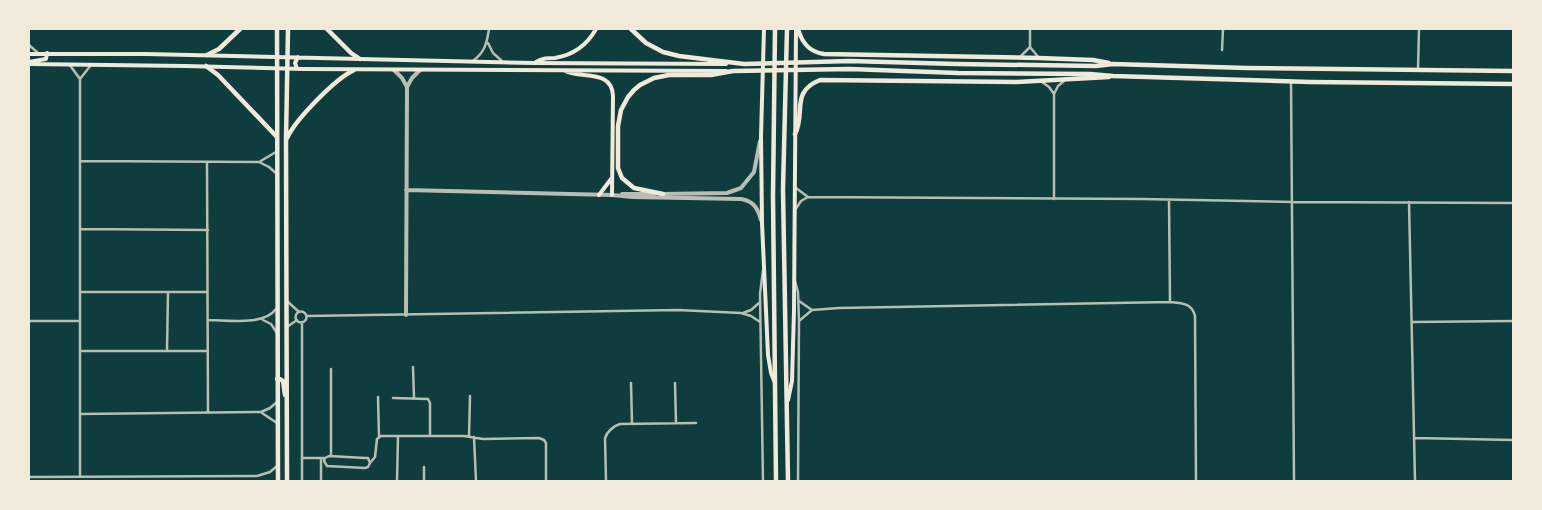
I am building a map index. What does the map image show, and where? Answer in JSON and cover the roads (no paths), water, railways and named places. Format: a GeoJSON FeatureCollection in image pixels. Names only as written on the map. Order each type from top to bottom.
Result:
{"type":"FeatureCollection","features":[{"type":"Feature","properties":{"kind":"main road"},"geometry":{"type":"LineString","coordinates":[[207,55],[219,49],[240,29]]}},
{"type":"Feature","properties":{"kind":"main road"},"geometry":{"type":"LineString","coordinates":[[277,29],[278,481]]}},
{"type":"Feature","properties":{"kind":"main road"},"geometry":{"type":"LineString","coordinates":[[287,481],[286,139],[288,29]]}},
{"type":"Feature","properties":{"kind":"main road"},"geometry":{"type":"LineString","coordinates":[[327,29],[351,53],[360,58]]}},
{"type":"Feature","properties":{"kind":"main road"},"geometry":{"type":"LineString","coordinates":[[534,63],[542,59],[572,53],[585,44],[596,29]]}},
{"type":"Feature","properties":{"kind":"main road"},"geometry":{"type":"LineString","coordinates":[[631,29],[654,48],[679,56],[744,64]]}},
{"type":"Feature","properties":{"kind":"main road"},"geometry":{"type":"LineString","coordinates":[[764,29],[762,136],[763,266],[768,355],[770,373],[775,383]]}},
{"type":"Feature","properties":{"kind":"main road"},"geometry":{"type":"LineString","coordinates":[[775,29],[773,186],[776,481]]}},
{"type":"Feature","properties":{"kind":"main road"},"geometry":{"type":"LineString","coordinates":[[787,29],[783,190],[788,481]]}},
{"type":"Feature","properties":{"kind":"main road"},"geometry":{"type":"LineString","coordinates":[[787,402],[792,381],[797,29]]}},
{"type":"Feature","properties":{"kind":"main road"},"geometry":{"type":"LineString","coordinates":[[797,29],[805,45],[814,51],[824,54],[1019,57],[1093,60],[1113,64]]}},
{"type":"Feature","properties":{"kind":"main road"},"geometry":{"type":"LineString","coordinates":[[276,45],[282,48],[288,45]]}},
{"type":"Feature","properties":{"kind":"main road"},"geometry":{"type":"LineString","coordinates":[[29,54],[268,56],[534,63],[744,64],[849,61],[1513,71]]}},
{"type":"Feature","properties":{"kind":"main road"},"geometry":{"type":"LineString","coordinates":[[29,63],[46,59],[47,54]]}},
{"type":"Feature","properties":{"kind":"main road"},"geometry":{"type":"LineString","coordinates":[[267,68],[268,56]]}},
{"type":"Feature","properties":{"kind":"main road"},"geometry":{"type":"LineString","coordinates":[[297,69],[295,63],[298,57]]}},
{"type":"Feature","properties":{"kind":"main road"},"geometry":{"type":"LineString","coordinates":[[29,63],[354,70],[563,70],[711,75],[733,71],[850,69],[958,73],[1090,74],[1291,81],[1513,84]]}},
{"type":"Feature","properties":{"kind":"main road"},"geometry":{"type":"LineString","coordinates":[[206,66],[277,137]]}},
{"type":"Feature","properties":{"kind":"main road"},"geometry":{"type":"LineString","coordinates":[[286,139],[292,128],[319,100],[343,76],[354,70]]}},
{"type":"Feature","properties":{"kind":"main road"},"geometry":{"type":"LineString","coordinates":[[563,70],[575,75],[602,78],[612,87],[612,195]]}},
{"type":"Feature","properties":{"kind":"main road"},"geometry":{"type":"LineString","coordinates":[[663,194],[634,188],[622,178],[617,162],[618,118],[628,97],[640,85],[654,78],[683,73]]}},
{"type":"Feature","properties":{"kind":"main road"},"geometry":{"type":"LineString","coordinates":[[795,134],[798,128],[801,98],[811,85],[820,80],[1041,81],[1098,79],[1113,76]]}},
{"type":"Feature","properties":{"kind":"main road"},"geometry":{"type":"LineString","coordinates":[[276,78],[287,79]]}},
{"type":"Feature","properties":{"kind":"main road"},"geometry":{"type":"LineString","coordinates":[[599,195],[612,177]]}},
{"type":"Feature","properties":{"kind":"main road"},"geometry":{"type":"LineString","coordinates":[[277,379],[283,381],[287,401]]}},
{"type":"Feature","properties":{"kind":"street"},"geometry":{"type":"LineString","coordinates":[[474,60],[481,54],[487,42],[489,29]]}},
{"type":"Feature","properties":{"kind":"street"},"geometry":{"type":"LineString","coordinates":[[1030,29],[1030,47],[1039,58]]}},
{"type":"Feature","properties":{"kind":"street"},"geometry":{"type":"LineString","coordinates":[[1222,29],[1222,50]]}},
{"type":"Feature","properties":{"kind":"street"},"geometry":{"type":"LineString","coordinates":[[1418,70],[1419,29]]}},
{"type":"Feature","properties":{"kind":"street"},"geometry":{"type":"LineString","coordinates":[[487,42],[493,53],[502,61]]}},
{"type":"Feature","properties":{"kind":"street"},"geometry":{"type":"LineString","coordinates":[[29,46],[40,54]]}},
{"type":"Feature","properties":{"kind":"street"},"geometry":{"type":"LineString","coordinates":[[1019,57],[1030,47]]}},
{"type":"Feature","properties":{"kind":"street"},"geometry":{"type":"LineString","coordinates":[[69,64],[80,79],[80,477]]}},
{"type":"Feature","properties":{"kind":"street"},"geometry":{"type":"LineString","coordinates":[[80,79],[91,64]]}},
{"type":"Feature","properties":{"kind":"street"},"geometry":{"type":"LineString","coordinates":[[394,70],[402,78],[407,88]]}},
{"type":"Feature","properties":{"kind":"street"},"geometry":{"type":"LineString","coordinates":[[406,315],[407,88],[412,78],[420,70]]}},
{"type":"Feature","properties":{"kind":"street"},"geometry":{"type":"LineString","coordinates":[[1054,199],[1054,94],[1058,86],[1066,80]]}},
{"type":"Feature","properties":{"kind":"street"},"geometry":{"type":"LineString","coordinates":[[1041,81],[1054,94]]}},
{"type":"Feature","properties":{"kind":"street"},"geometry":{"type":"LineString","coordinates":[[1291,81],[1294,481]]}},
{"type":"Feature","properties":{"kind":"street"},"geometry":{"type":"LineString","coordinates":[[406,190],[599,195],[726,193],[741,188],[754,172],[762,136]]}},
{"type":"Feature","properties":{"kind":"street"},"geometry":{"type":"LineString","coordinates":[[259,162],[276,152]]}},
{"type":"Feature","properties":{"kind":"street"},"geometry":{"type":"LineString","coordinates":[[80,161],[259,162],[277,174]]}},
{"type":"Feature","properties":{"kind":"street"},"geometry":{"type":"LineString","coordinates":[[207,162],[208,413]]}},
{"type":"Feature","properties":{"kind":"street"},"geometry":{"type":"LineString","coordinates":[[794,186],[808,197]]}},
{"type":"Feature","properties":{"kind":"street"},"geometry":{"type":"LineString","coordinates":[[620,195],[632,197],[745,199],[756,207],[762,223]]}},
{"type":"Feature","properties":{"kind":"street"},"geometry":{"type":"LineString","coordinates":[[794,212],[798,204],[808,197],[1513,203]]}},
{"type":"Feature","properties":{"kind":"street"},"geometry":{"type":"LineString","coordinates":[[1169,200],[1170,302]]}},
{"type":"Feature","properties":{"kind":"street"},"geometry":{"type":"LineString","coordinates":[[1409,202],[1415,481]]}},
{"type":"Feature","properties":{"kind":"street"},"geometry":{"type":"LineString","coordinates":[[80,229],[208,230]]}},
{"type":"Feature","properties":{"kind":"street"},"geometry":{"type":"LineString","coordinates":[[763,266],[760,303],[763,481]]}},
{"type":"Feature","properties":{"kind":"street"},"geometry":{"type":"LineString","coordinates":[[794,279],[797,286],[798,300],[798,481]]}},
{"type":"Feature","properties":{"kind":"street"},"geometry":{"type":"LineString","coordinates":[[80,292],[208,292]]}},
{"type":"Feature","properties":{"kind":"street"},"geometry":{"type":"LineString","coordinates":[[167,350],[168,292]]}},
{"type":"Feature","properties":{"kind":"street"},"geometry":{"type":"LineString","coordinates":[[798,300],[812,310]]}},
{"type":"Feature","properties":{"kind":"street"},"geometry":{"type":"LineString","coordinates":[[287,301],[307,316],[669,310],[741,313],[751,316],[760,322]]}},
{"type":"Feature","properties":{"kind":"street"},"geometry":{"type":"LineString","coordinates":[[798,321],[812,310],[849,308],[1170,302],[1189,305],[1195,316],[1196,481]]}},
{"type":"Feature","properties":{"kind":"street"},"geometry":{"type":"LineString","coordinates":[[741,313],[751,310],[760,303]]}},
{"type":"Feature","properties":{"kind":"street"},"geometry":{"type":"LineString","coordinates":[[208,320],[261,320],[270,316],[277,308]]}},
{"type":"Feature","properties":{"kind":"street"},"geometry":{"type":"LineString","coordinates":[[297,320],[296,315],[300,312]]}},
{"type":"Feature","properties":{"kind":"street"},"geometry":{"type":"LineString","coordinates":[[302,322],[306,320],[307,316]]}},
{"type":"Feature","properties":{"kind":"street"},"geometry":{"type":"LineString","coordinates":[[261,320],[270,324],[277,333]]}},
{"type":"Feature","properties":{"kind":"street"},"geometry":{"type":"LineString","coordinates":[[287,328],[297,320]]}},
{"type":"Feature","properties":{"kind":"street"},"geometry":{"type":"LineString","coordinates":[[297,320],[302,322]]}},
{"type":"Feature","properties":{"kind":"street"},"geometry":{"type":"LineString","coordinates":[[29,321],[80,321]]}},
{"type":"Feature","properties":{"kind":"street"},"geometry":{"type":"LineString","coordinates":[[302,322],[302,481]]}},
{"type":"Feature","properties":{"kind":"street"},"geometry":{"type":"LineString","coordinates":[[1412,322],[1513,322]]}},
{"type":"Feature","properties":{"kind":"street"},"geometry":{"type":"LineString","coordinates":[[80,351],[208,351]]}},
{"type":"Feature","properties":{"kind":"street"},"geometry":{"type":"LineString","coordinates":[[413,367],[414,398]]}},
{"type":"Feature","properties":{"kind":"street"},"geometry":{"type":"LineString","coordinates":[[331,369],[331,456]]}},
{"type":"Feature","properties":{"kind":"street"},"geometry":{"type":"LineString","coordinates":[[631,382],[632,424]]}},
{"type":"Feature","properties":{"kind":"street"},"geometry":{"type":"LineString","coordinates":[[675,383],[676,423]]}},
{"type":"Feature","properties":{"kind":"street"},"geometry":{"type":"LineString","coordinates":[[469,436],[470,396]]}},
{"type":"Feature","properties":{"kind":"street"},"geometry":{"type":"LineString","coordinates":[[323,458],[327,466],[365,468],[370,465],[375,457],[379,437],[378,397]]}},
{"type":"Feature","properties":{"kind":"street"},"geometry":{"type":"LineString","coordinates":[[393,398],[425,398],[429,400],[430,436]]}},
{"type":"Feature","properties":{"kind":"street"},"geometry":{"type":"LineString","coordinates":[[80,414],[261,412],[277,402]]}},
{"type":"Feature","properties":{"kind":"street"},"geometry":{"type":"LineString","coordinates":[[261,412],[270,416],[277,423]]}},
{"type":"Feature","properties":{"kind":"street"},"geometry":{"type":"LineString","coordinates":[[606,481],[606,435],[616,426],[696,423]]}},
{"type":"Feature","properties":{"kind":"street"},"geometry":{"type":"LineString","coordinates":[[397,481],[398,436]]}},
{"type":"Feature","properties":{"kind":"street"},"geometry":{"type":"LineString","coordinates":[[379,437],[469,436],[542,438],[546,443],[546,481]]}},
{"type":"Feature","properties":{"kind":"street"},"geometry":{"type":"LineString","coordinates":[[474,437],[476,481]]}},
{"type":"Feature","properties":{"kind":"street"},"geometry":{"type":"LineString","coordinates":[[1414,438],[1513,440]]}},
{"type":"Feature","properties":{"kind":"street"},"geometry":{"type":"LineString","coordinates":[[302,458],[331,456],[368,458],[370,463]]}},
{"type":"Feature","properties":{"kind":"street"},"geometry":{"type":"LineString","coordinates":[[321,481],[323,458]]}},
{"type":"Feature","properties":{"kind":"street"},"geometry":{"type":"LineString","coordinates":[[29,478],[257,476],[270,472],[278,465]]}},
{"type":"Feature","properties":{"kind":"street"},"geometry":{"type":"LineString","coordinates":[[424,467],[424,481]]}}]}
